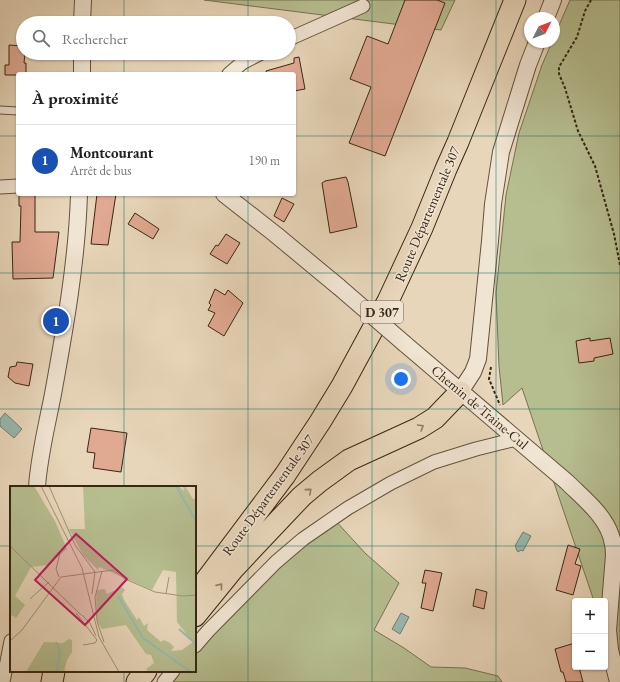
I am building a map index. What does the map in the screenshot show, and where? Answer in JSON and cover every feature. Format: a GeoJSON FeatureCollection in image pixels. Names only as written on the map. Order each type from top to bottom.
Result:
{"type":"FeatureCollection","features":[{"type":"Feature","properties":{"kind":"main road","name":"Route Départementale 307"},"geometry":{"type":"LineString","coordinates":[[196,594],[285,475],[320,422],[342,386],[388,301],[422,228],[515,0]]}},
{"type":"Feature","properties":{"kind":"main road"},"geometry":{"type":"LineString","coordinates":[[196,615],[234,568],[302,496],[349,460],[419,428],[435,418],[460,392]]}},
{"type":"Feature","properties":{"kind":"main road"},"geometry":{"type":"LineString","coordinates":[[52,682],[54,672]]}},
{"type":"Feature","properties":{"kind":"main road"},"geometry":{"type":"LineString","coordinates":[[124,682],[132,672]]}},
{"type":"Feature","properties":{"kind":"main road"},"geometry":{"type":"LineString","coordinates":[[137,682],[145,672]]}},
{"type":"Feature","properties":{"kind":"street"},"geometry":{"type":"LineString","coordinates":[[82,16],[83,0]]}},
{"type":"Feature","properties":{"kind":"street"},"geometry":{"type":"LineString","coordinates":[[548,12],[553,0]]}},
{"type":"Feature","properties":{"kind":"street"},"geometry":{"type":"LineString","coordinates":[[296,37],[363,6]]}},
{"type":"Feature","properties":{"kind":"street"},"geometry":{"type":"LineString","coordinates":[[460,392],[473,372],[478,359],[493,204],[501,152],[528,64],[535,48]]}},
{"type":"Feature","properties":{"kind":"street"},"geometry":{"type":"LineString","coordinates":[[82,60],[82,72]]}},
{"type":"Feature","properties":{"kind":"street"},"geometry":{"type":"LineString","coordinates":[[231,72],[248,60]]}},
{"type":"Feature","properties":{"kind":"street"},"geometry":{"type":"LineString","coordinates":[[0,187],[16,186]]}},
{"type":"Feature","properties":{"kind":"street"},"geometry":{"type":"LineString","coordinates":[[37,486],[38,469],[68,306],[74,263],[79,196]]}},
{"type":"Feature","properties":{"kind":"street","name":"Chemin de Traine-Cul"},"geometry":{"type":"LineString","coordinates":[[227,196],[339,287],[555,472],[602,517],[611,536],[614,555],[608,630],[610,650],[618,682]]}},
{"type":"Feature","properties":{"kind":"street"},"geometry":{"type":"LineString","coordinates":[[196,645],[276,562],[303,539],[348,508],[391,483],[434,462],[516,439]]}},
{"type":"Feature","properties":{"kind":"street"},"geometry":{"type":"LineString","coordinates":[[42,452],[44,469],[49,486]]}},
{"type":"Feature","properties":{"kind":"street"},"geometry":{"type":"LineString","coordinates":[[3,682],[10,646]]}},
{"type":"Feature","properties":{"kind":"street"},"geometry":{"type":"LineString","coordinates":[[164,682],[173,672]]}},
{"type":"Feature","properties":{"kind":"lane"},"geometry":{"type":"LineString","coordinates":[[0,110],[16,111]]}},
{"type":"Feature","properties":{"kind":"path"},"geometry":{"type":"LineString","coordinates":[[591,0],[585,11],[577,37],[559,67],[559,74],[565,88],[578,131],[595,166],[614,234],[620,265]]}},
{"type":"Feature","properties":{"kind":"path"},"geometry":{"type":"LineString","coordinates":[[491,366],[489,379],[500,405]]}},
{"type":"Feature","properties":{"kind":"green space"},"geometry":{"type":"Polygon","coordinates":[[[204,0],[455,0],[441,30],[204,0]]]}},
{"type":"Feature","properties":{"kind":"green space"},"geometry":{"type":"Polygon","coordinates":[[[570,0],[620,0],[620,679],[608,617],[608,598],[593,598],[522,388],[503,405],[499,366],[496,293],[506,195],[519,133],[542,65],[549,48],[560,48],[560,23],[570,0]]]}},
{"type":"Feature","properties":{"kind":"green space"},"geometry":{"type":"Polygon","coordinates":[[[333,518],[365,553],[399,583],[374,630],[404,648],[431,667],[465,668],[498,676],[502,682],[164,682],[172,672],[196,672],[196,645],[208,631],[333,518]]]}},
{"type":"Feature","properties":{"kind":"water"},"geometry":{"type":"Polygon","coordinates":[[[5,413],[22,429],[14,438],[0,426],[0,419],[5,413]]]}},
{"type":"Feature","properties":{"kind":"water"},"geometry":{"type":"Polygon","coordinates":[[[523,532],[531,536],[523,551],[521,550],[518,552],[515,546],[523,532]]]}},
{"type":"Feature","properties":{"kind":"water"},"geometry":{"type":"Polygon","coordinates":[[[401,613],[409,617],[400,634],[392,629],[401,613]]]}},
{"type":"Feature","properties":{"kind":"building"},"geometry":{"type":"Polygon","coordinates":[[[405,0],[437,0],[445,3],[385,156],[349,143],[371,87],[350,79],[367,36],[388,44],[405,0]]]}},
{"type":"Feature","properties":{"kind":"building"},"geometry":{"type":"Polygon","coordinates":[[[9,45],[16,46],[16,60],[24,60],[24,63],[26,63],[26,72],[16,72],[16,75],[5,75],[5,65],[9,65],[9,45]]]}},
{"type":"Feature","properties":{"kind":"building"},"geometry":{"type":"Polygon","coordinates":[[[299,57],[305,89],[296,91],[296,72],[266,71],[294,63],[296,58],[299,57]]]}},
{"type":"Feature","properties":{"kind":"building"},"geometry":{"type":"Polygon","coordinates":[[[346,177],[357,227],[330,233],[322,183],[325,181],[346,177]]]}},
{"type":"Feature","properties":{"kind":"building"},"geometry":{"type":"Polygon","coordinates":[[[19,196],[35,196],[35,232],[59,232],[53,278],[13,279],[12,242],[20,242],[21,206],[19,206],[19,196]]]}},
{"type":"Feature","properties":{"kind":"building"},"geometry":{"type":"Polygon","coordinates":[[[97,196],[116,196],[108,245],[91,244],[97,196]]]}},
{"type":"Feature","properties":{"kind":"building"},"geometry":{"type":"Polygon","coordinates":[[[282,198],[294,204],[284,222],[274,216],[282,198]]]}},
{"type":"Feature","properties":{"kind":"building"},"geometry":{"type":"Polygon","coordinates":[[[135,213],[159,229],[153,239],[128,224],[135,213]]]}},
{"type":"Feature","properties":{"kind":"building"},"geometry":{"type":"Polygon","coordinates":[[[226,234],[240,243],[227,264],[210,254],[216,245],[218,246],[226,234]]]}},
{"type":"Feature","properties":{"kind":"building"},"geometry":{"type":"Polygon","coordinates":[[[215,289],[225,295],[228,290],[243,303],[224,336],[208,326],[215,313],[208,310],[211,305],[209,303],[215,289]]]}},
{"type":"Feature","properties":{"kind":"building"},"geometry":{"type":"Polygon","coordinates":[[[590,338],[590,341],[610,338],[613,354],[594,358],[594,361],[579,363],[576,341],[590,338]]]}},
{"type":"Feature","properties":{"kind":"building"},"geometry":{"type":"Polygon","coordinates":[[[17,362],[33,364],[29,386],[15,383],[8,377],[10,367],[16,366],[17,362]]]}},
{"type":"Feature","properties":{"kind":"building"},"geometry":{"type":"Polygon","coordinates":[[[91,428],[127,433],[121,472],[93,468],[95,453],[87,452],[91,428]]]}},
{"type":"Feature","properties":{"kind":"building"},"geometry":{"type":"Polygon","coordinates":[[[568,545],[580,549],[575,564],[581,566],[573,595],[556,590],[568,545]]]}},
{"type":"Feature","properties":{"kind":"building"},"geometry":{"type":"Polygon","coordinates":[[[425,570],[442,573],[433,611],[421,608],[426,583],[422,583],[425,570]]]}},
{"type":"Feature","properties":{"kind":"building"},"geometry":{"type":"Polygon","coordinates":[[[476,589],[487,592],[484,609],[473,606],[476,589]]]}},
{"type":"Feature","properties":{"kind":"building"},"geometry":{"type":"Polygon","coordinates":[[[572,644],[572,670],[580,670],[583,682],[566,682],[563,672],[561,672],[555,649],[572,644]]]}},
{"type":"Feature","properties":{"kind":"place","name":"Montcourant"},"geometry":{"type":"Point","coordinates":[56,321]}}]}
